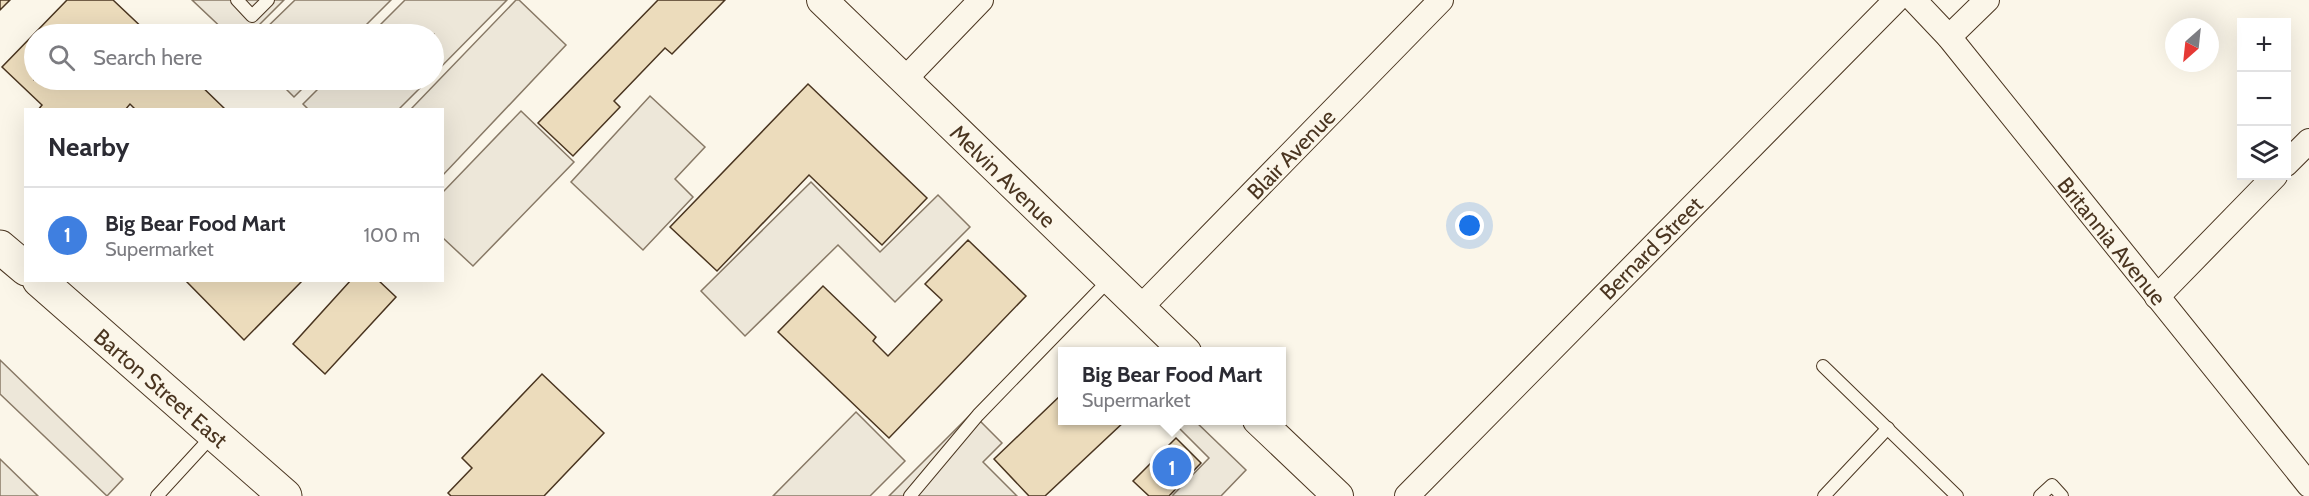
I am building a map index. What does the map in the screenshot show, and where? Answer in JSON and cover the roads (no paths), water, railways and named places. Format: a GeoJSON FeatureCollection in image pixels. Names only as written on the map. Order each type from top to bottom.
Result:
{"type":"FeatureCollection","features":[{"type":"Feature","properties":{"kind":"main road"},"geometry":{"type":"LineString","coordinates":[[0,247],[24,267]]}},
{"type":"Feature","properties":{"kind":"main road","name":"Barton Street East"},"geometry":{"type":"LineString","coordinates":[[41,282],[285,496]]}},
{"type":"Feature","properties":{"kind":"street","name":"Melvin Avenue"},"geometry":{"type":"LineString","coordinates":[[822,0],[1182,347]]}},
{"type":"Feature","properties":{"kind":"street"},"geometry":{"type":"LineString","coordinates":[[904,80],[981,0]]}},
{"type":"Feature","properties":{"kind":"street","name":"Blair Avenue"},"geometry":{"type":"LineString","coordinates":[[1140,308],[1441,0]]}},
{"type":"Feature","properties":{"kind":"street","name":"Bernard Street"},"geometry":{"type":"LineString","coordinates":[[1407,496],[1896,0]]}},
{"type":"Feature","properties":{"kind":"street","name":"Britannia Avenue"},"geometry":{"type":"LineString","coordinates":[[1914,0],[1949,37],[2309,485]]}},
{"type":"Feature","properties":{"kind":"street"},"geometry":{"type":"LineString","coordinates":[[1949,37],[1988,0]]}},
{"type":"Feature","properties":{"kind":"street"},"geometry":{"type":"LineString","coordinates":[[2291,159],[2309,141]]}},
{"type":"Feature","properties":{"kind":"street"},"geometry":{"type":"LineString","coordinates":[[2157,297],[2272,180]]}},
{"type":"Feature","properties":{"kind":"street"},"geometry":{"type":"LineString","coordinates":[[1263,425],[1338,496]]}},
{"type":"Feature","properties":{"kind":"lane"},"geometry":{"type":"LineString","coordinates":[[237,0],[252,16],[268,0]]}},
{"type":"Feature","properties":{"kind":"lane"},"geometry":{"type":"LineString","coordinates":[[910,496],[978,415],[1110,279]]}},
{"type":"Feature","properties":{"kind":"lane"},"geometry":{"type":"LineString","coordinates":[[1823,366],[1957,496]]}},
{"type":"Feature","properties":{"kind":"lane"},"geometry":{"type":"LineString","coordinates":[[1824,496],[1888,428]]}},
{"type":"Feature","properties":{"kind":"lane"},"geometry":{"type":"LineString","coordinates":[[157,496],[214,435]]}},
{"type":"Feature","properties":{"kind":"lane"},"geometry":{"type":"LineString","coordinates":[[2040,496],[2052,485],[2062,496]]}},
{"type":"Feature","properties":{"kind":"place","name":"Big Bear Food Mart"},"geometry":{"type":"Point","coordinates":[1172,467]}}]}
